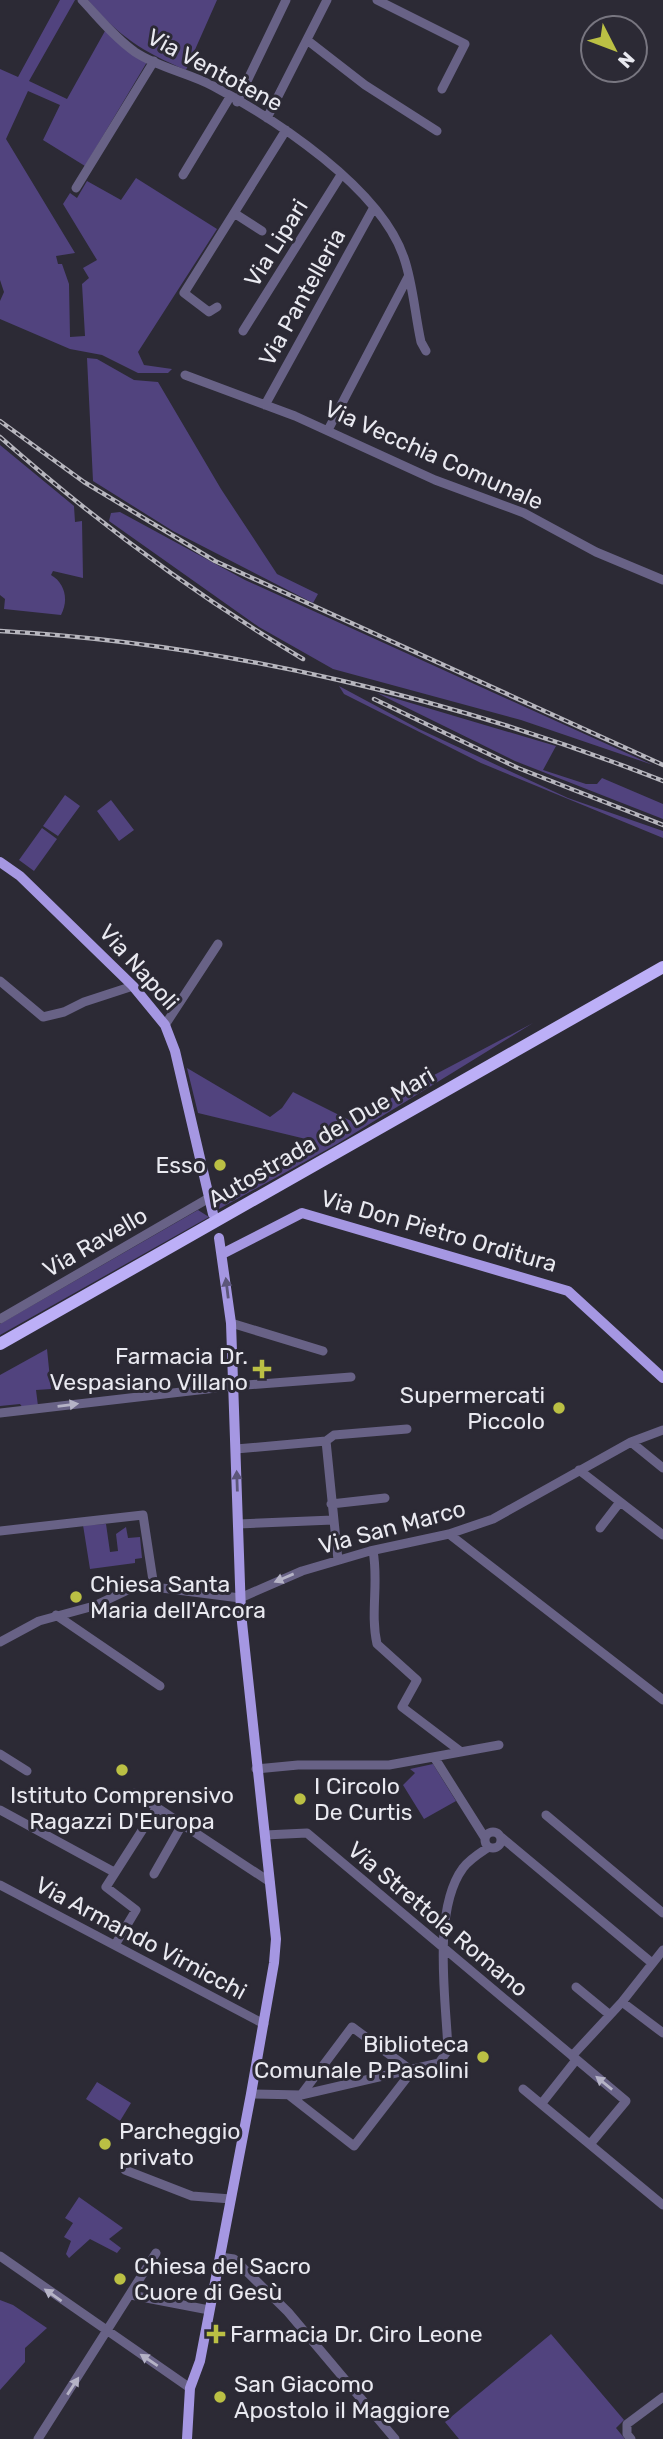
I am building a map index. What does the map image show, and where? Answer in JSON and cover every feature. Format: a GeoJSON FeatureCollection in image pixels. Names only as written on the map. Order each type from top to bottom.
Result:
{"type":"FeatureCollection","features":[{"type":"Feature","properties":{"kind":"highway","name":"Autostrada dei Due Mari"},"geometry":{"type":"LineString","coordinates":[[0,1344],[663,967]]}},
{"type":"Feature","properties":{"kind":"highway","name":"Autostrada dei Due Mari"},"geometry":{"type":"LineString","coordinates":[[0,1353],[663,977]]}},
{"type":"Feature","properties":{"kind":"main road","name":"Via Napoli"},"geometry":{"type":"LineString","coordinates":[[0,862],[20,876],[133,986],[165,1025],[181,1074],[213,1214]]}},
{"type":"Feature","properties":{"kind":"main road","name":"Via Don Pietro Orditura"},"geometry":{"type":"LineString","coordinates":[[222,1254],[302,1213],[568,1291],[663,1378]]}},
{"type":"Feature","properties":{"kind":"main road"},"geometry":{"type":"LineString","coordinates":[[187,2439],[190,2388],[200,2361],[220,2257],[264,2024],[276,1939],[240,1598],[231,1323],[219,1238]]}},
{"type":"Feature","properties":{"kind":"street","name":"Via Ventotene"},"geometry":{"type":"LineString","coordinates":[[82,0],[111,32],[136,52],[198,78],[267,118],[341,175],[373,209],[396,239],[408,277],[421,342],[426,351]]}},
{"type":"Feature","properties":{"kind":"street"},"geometry":{"type":"LineString","coordinates":[[183,175],[233,99],[286,0]]}},
{"type":"Feature","properties":{"kind":"street"},"geometry":{"type":"LineString","coordinates":[[267,118],[327,0]]}},
{"type":"Feature","properties":{"kind":"street"},"geometry":{"type":"LineString","coordinates":[[377,0],[465,44],[442,89]]}},
{"type":"Feature","properties":{"kind":"street"},"geometry":{"type":"LineString","coordinates":[[307,40],[365,85],[437,131]]}},
{"type":"Feature","properties":{"kind":"street"},"geometry":{"type":"LineString","coordinates":[[76,188],[154,61]]}},
{"type":"Feature","properties":{"kind":"street"},"geometry":{"type":"LineString","coordinates":[[216,307],[209,312],[184,292],[286,130]]}},
{"type":"Feature","properties":{"kind":"street","name":"Via Lipari"},"geometry":{"type":"LineString","coordinates":[[243,331],[341,175]]}},
{"type":"Feature","properties":{"kind":"street","name":"Via Pantelleria"},"geometry":{"type":"LineString","coordinates":[[265,405],[373,209]]}},
{"type":"Feature","properties":{"kind":"street"},"geometry":{"type":"LineString","coordinates":[[234,213],[262,231]]}},
{"type":"Feature","properties":{"kind":"street"},"geometry":{"type":"LineString","coordinates":[[328,430],[408,277]]}},
{"type":"Feature","properties":{"kind":"street","name":"Via Vecchia Comunale"},"geometry":{"type":"LineString","coordinates":[[184,375],[328,430],[435,480],[524,513],[596,552],[663,580]]}},
{"type":"Feature","properties":{"kind":"street"},"geometry":{"type":"LineString","coordinates":[[165,1025],[218,944]]}},
{"type":"Feature","properties":{"kind":"street"},"geometry":{"type":"LineString","coordinates":[[0,981],[43,1017],[64,1012],[84,1002],[133,986]]}},
{"type":"Feature","properties":{"kind":"street","name":"Via Ravello"},"geometry":{"type":"LineString","coordinates":[[0,1319],[209,1198]]}},
{"type":"Feature","properties":{"kind":"street"},"geometry":{"type":"LineString","coordinates":[[231,1323],[323,1351]]}},
{"type":"Feature","properties":{"kind":"street"},"geometry":{"type":"LineString","coordinates":[[0,1413],[233,1386],[351,1377]]}},
{"type":"Feature","properties":{"kind":"street"},"geometry":{"type":"LineString","coordinates":[[236,1448],[326,1441],[334,1435],[407,1429]]}},
{"type":"Feature","properties":{"kind":"street","name":"Via San Marco"},"geometry":{"type":"LineString","coordinates":[[240,1598],[302,1571],[449,1534],[493,1519],[631,1442],[663,1430]]}},
{"type":"Feature","properties":{"kind":"street"},"geometry":{"type":"LineString","coordinates":[[326,1441],[338,1560]]}},
{"type":"Feature","properties":{"kind":"street"},"geometry":{"type":"LineString","coordinates":[[631,1442],[663,1468]]}},
{"type":"Feature","properties":{"kind":"street"},"geometry":{"type":"LineString","coordinates":[[579,1470],[663,1535]]}},
{"type":"Feature","properties":{"kind":"street"},"geometry":{"type":"LineString","coordinates":[[331,1504],[385,1498]]}},
{"type":"Feature","properties":{"kind":"street"},"geometry":{"type":"LineString","coordinates":[[600,1528],[620,1502]]}},
{"type":"Feature","properties":{"kind":"street"},"geometry":{"type":"LineString","coordinates":[[0,1531],[143,1515],[154,1587]]}},
{"type":"Feature","properties":{"kind":"street"},"geometry":{"type":"LineString","coordinates":[[239,1524],[333,1520]]}},
{"type":"Feature","properties":{"kind":"street"},"geometry":{"type":"LineString","coordinates":[[449,1534],[663,1700]]}},
{"type":"Feature","properties":{"kind":"street"},"geometry":{"type":"LineString","coordinates":[[373,1551],[376,1570],[373,1616],[377,1644],[417,1680],[402,1707],[460,1751]]}},
{"type":"Feature","properties":{"kind":"street"},"geometry":{"type":"LineString","coordinates":[[0,1642],[26,1626],[94,1606],[130,1589],[154,1587],[240,1598]]}},
{"type":"Feature","properties":{"kind":"street"},"geometry":{"type":"LineString","coordinates":[[56,1615],[160,1686]]}},
{"type":"Feature","properties":{"kind":"street"},"geometry":{"type":"LineString","coordinates":[[257,1769],[298,1765],[388,1765],[499,1745]]}},
{"type":"Feature","properties":{"kind":"street"},"geometry":{"type":"LineString","coordinates":[[0,1754],[27,1771]]}},
{"type":"Feature","properties":{"kind":"street"},"geometry":{"type":"LineString","coordinates":[[434,1757],[487,1843]]}},
{"type":"Feature","properties":{"kind":"street"},"geometry":{"type":"LineString","coordinates":[[135,1793],[270,1882]]}},
{"type":"Feature","properties":{"kind":"street"},"geometry":{"type":"LineString","coordinates":[[116,1945],[136,1910],[106,1887],[157,1807]]}},
{"type":"Feature","properties":{"kind":"street"},"geometry":{"type":"LineString","coordinates":[[0,1810],[114,1872]]}},
{"type":"Feature","properties":{"kind":"street"},"geometry":{"type":"LineString","coordinates":[[546,1815],[663,1913]]}},
{"type":"Feature","properties":{"kind":"street"},"geometry":{"type":"LineString","coordinates":[[154,1874],[183,1824]]}},
{"type":"Feature","properties":{"kind":"street"},"geometry":{"type":"LineString","coordinates":[[251,2094],[300,2095],[439,2063],[448,2050],[444,1951],[447,1911],[458,1876],[494,1832],[652,1963]]}},
{"type":"Feature","properties":{"kind":"street","name":"Via Strettola Romano"},"geometry":{"type":"LineString","coordinates":[[265,1835],[307,1833],[444,1951],[626,2101],[592,2143]]}},
{"type":"Feature","properties":{"kind":"street","name":"Via Armando Virnicchi"},"geometry":{"type":"LineString","coordinates":[[0,1885],[264,2024]]}},
{"type":"Feature","properties":{"kind":"street"},"geometry":{"type":"LineString","coordinates":[[542,2103],[574,2058],[663,1950]]}},
{"type":"Feature","properties":{"kind":"street"},"geometry":{"type":"LineString","coordinates":[[576,1987],[610,2015]]}},
{"type":"Feature","properties":{"kind":"street"},"geometry":{"type":"LineString","coordinates":[[622,2002],[663,2034]]}},
{"type":"Feature","properties":{"kind":"street"},"geometry":{"type":"LineString","coordinates":[[300,2095],[352,2027],[412,2071]]}},
{"type":"Feature","properties":{"kind":"street"},"geometry":{"type":"LineString","coordinates":[[290,2096],[354,2146],[412,2071]]}},
{"type":"Feature","properties":{"kind":"street"},"geometry":{"type":"LineString","coordinates":[[523,2089],[662,2203]]}},
{"type":"Feature","properties":{"kind":"street"},"geometry":{"type":"LineString","coordinates":[[125,2170],[192,2196],[231,2199]]}},
{"type":"Feature","properties":{"kind":"street"},"geometry":{"type":"LineString","coordinates":[[38,2439],[156,2253]]}},
{"type":"Feature","properties":{"kind":"street"},"geometry":{"type":"LineString","coordinates":[[0,2256],[190,2388]]}},
{"type":"Feature","properties":{"kind":"street"},"geometry":{"type":"LineString","coordinates":[[220,2257],[234,2259],[288,2312],[396,2439]]}},
{"type":"Feature","properties":{"kind":"street"},"geometry":{"type":"LineString","coordinates":[[131,2295],[209,2310]]}},
{"type":"Feature","properties":{"kind":"street"},"geometry":{"type":"LineString","coordinates":[[631,2439],[627,2434],[627,2424],[663,2397]]}},
{"type":"Feature","properties":{"kind":"shaded area"},"geometry":{"type":"Polygon","coordinates":[[[60,0],[75,0],[29,81],[67,99],[105,31],[147,62],[85,166],[43,140],[60,105],[28,91],[6,139],[75,253],[56,256],[69,284],[70,337],[85,336],[82,284],[89,278],[83,268],[97,260],[63,204],[70,193],[77,198],[87,181],[121,200],[136,178],[217,229],[138,352],[144,365],[172,369],[168,373],[138,373],[102,355],[70,349],[0,319],[0,301],[4,292],[0,280],[0,69],[18,77],[60,0]]]}},
{"type":"Feature","properties":{"kind":"shaded area"},"geometry":{"type":"Polygon","coordinates":[[[88,0],[217,0],[186,70],[132,42],[110,24],[88,0]]]}},
{"type":"Feature","properties":{"kind":"shaded area"},"geometry":{"type":"Polygon","coordinates":[[[87,358],[97,359],[134,380],[158,382],[221,489],[277,574],[318,594],[313,603],[173,531],[93,481],[87,358]]]}},
{"type":"Feature","properties":{"kind":"shaded area"},"geometry":{"type":"Polygon","coordinates":[[[0,445],[74,506],[75,522],[82,521],[83,578],[53,571],[51,575],[60,583],[64,592],[65,604],[61,615],[4,609],[5,599],[0,595],[0,445]]]}},
{"type":"Feature","properties":{"kind":"shaded area"},"geometry":{"type":"Polygon","coordinates":[[[120,512],[245,580],[653,765],[521,720],[333,669],[259,627],[109,521],[111,513],[120,512]]]}},
{"type":"Feature","properties":{"kind":"shaded area"},"geometry":{"type":"Polygon","coordinates":[[[339,686],[419,729],[568,798],[663,831],[663,838],[481,763],[344,694],[339,686]]]}},
{"type":"Feature","properties":{"kind":"shaded area"},"geometry":{"type":"Polygon","coordinates":[[[377,693],[556,746],[543,770],[586,784],[597,784],[602,778],[663,804],[663,819],[515,761],[377,693]]]}},
{"type":"Feature","properties":{"kind":"shaded area"},"geometry":{"type":"Polygon","coordinates":[[[65,795],[80,806],[58,836],[43,826],[65,795]]]}},
{"type":"Feature","properties":{"kind":"shaded area"},"geometry":{"type":"Polygon","coordinates":[[[111,800],[134,830],[119,841],[97,811],[111,800]]]}},
{"type":"Feature","properties":{"kind":"shaded area"},"geometry":{"type":"Polygon","coordinates":[[[42,828],[57,839],[34,871],[19,860],[42,828]]]}},
{"type":"Feature","properties":{"kind":"shaded area"},"geometry":{"type":"Polygon","coordinates":[[[533,1023],[337,1144],[219,1209],[221,1197],[312,1145],[310,1140],[198,1113],[187,1068],[270,1117],[282,1108],[293,1092],[353,1122],[398,1094],[533,1023]]]}},
{"type":"Feature","properties":{"kind":"shaded area"},"geometry":{"type":"Polygon","coordinates":[[[198,1210],[209,1217],[0,1335],[0,1324],[198,1210]]]}},
{"type":"Feature","properties":{"kind":"shaded area"},"geometry":{"type":"Polygon","coordinates":[[[47,1349],[51,1389],[36,1390],[38,1406],[0,1406],[0,1375],[47,1349]]]}},
{"type":"Feature","properties":{"kind":"shaded area"},"geometry":{"type":"Polygon","coordinates":[[[106,1524],[110,1552],[118,1551],[116,1534],[126,1527],[128,1538],[140,1537],[142,1558],[135,1559],[135,1563],[90,1569],[83,1525],[106,1524]]]}},
{"type":"Feature","properties":{"kind":"shaded area"},"geometry":{"type":"Polygon","coordinates":[[[433,1764],[456,1801],[424,1819],[403,1785],[415,1773],[410,1769],[433,1764]]]}},
{"type":"Feature","properties":{"kind":"shaded area"},"geometry":{"type":"Polygon","coordinates":[[[97,2082],[131,2103],[120,2121],[86,2099],[97,2082]]]}},
{"type":"Feature","properties":{"kind":"shaded area"},"geometry":{"type":"Polygon","coordinates":[[[79,2197],[123,2228],[109,2239],[121,2248],[117,2253],[90,2239],[69,2258],[66,2254],[71,2241],[64,2237],[73,2223],[65,2218],[79,2197]]]}},
{"type":"Feature","properties":{"kind":"shaded area"},"geometry":{"type":"Polygon","coordinates":[[[0,2300],[13,2305],[47,2328],[25,2348],[25,2362],[0,2390],[0,2300]]]}},
{"type":"Feature","properties":{"kind":"shaded area"},"geometry":{"type":"Polygon","coordinates":[[[551,2334],[624,2420],[616,2428],[625,2439],[459,2439],[445,2422],[551,2334]]]}},
{"type":"Feature","properties":{"kind":"railway"},"geometry":{"type":"LineString","coordinates":[[0,421],[84,482],[215,561],[663,765]]}},
{"type":"Feature","properties":{"kind":"railway"},"geometry":{"type":"LineString","coordinates":[[0,437],[72,498],[184,583],[303,659]]}},
{"type":"Feature","properties":{"kind":"railway"},"geometry":{"type":"LineString","coordinates":[[0,631],[169,648],[338,680],[503,724],[663,781]]}},
{"type":"Feature","properties":{"kind":"railway"},"geometry":{"type":"LineString","coordinates":[[374,699],[518,768],[663,825]]}},
{"type":"Feature","properties":{"kind":"place","name":"Esso"},"geometry":{"type":"Point","coordinates":[220,1165]}},
{"type":"Feature","properties":{"kind":"place","name":"Farmacia Dr. Vespasiano Villano"},"geometry":{"type":"Point","coordinates":[262,1369]}},
{"type":"Feature","properties":{"kind":"place","name":"Supermercati Piccolo"},"geometry":{"type":"Point","coordinates":[559,1408]}},
{"type":"Feature","properties":{"kind":"place","name":"Chiesa Santa Maria dell'Arcora"},"geometry":{"type":"Point","coordinates":[76,1597]}},
{"type":"Feature","properties":{"kind":"place","name":"Istituto Comprensivo Ragazzi D'Europa"},"geometry":{"type":"Point","coordinates":[122,1770]}},
{"type":"Feature","properties":{"kind":"place","name":"I Circolo De Curtis"},"geometry":{"type":"Point","coordinates":[300,1799]}},
{"type":"Feature","properties":{"kind":"place","name":"Biblioteca Comunale P.Pasolini"},"geometry":{"type":"Point","coordinates":[483,2057]}},
{"type":"Feature","properties":{"kind":"place","name":"Parcheggio privato"},"geometry":{"type":"Point","coordinates":[105,2144]}},
{"type":"Feature","properties":{"kind":"place","name":"Chiesa del Sacro Cuore di Gesù"},"geometry":{"type":"Point","coordinates":[120,2279]}},
{"type":"Feature","properties":{"kind":"place","name":"Farmacia Dr. Ciro Leone"},"geometry":{"type":"Point","coordinates":[216,2334]}},
{"type":"Feature","properties":{"kind":"place","name":"San Giacomo Apostolo il Maggiore"},"geometry":{"type":"Point","coordinates":[220,2397]}}]}
